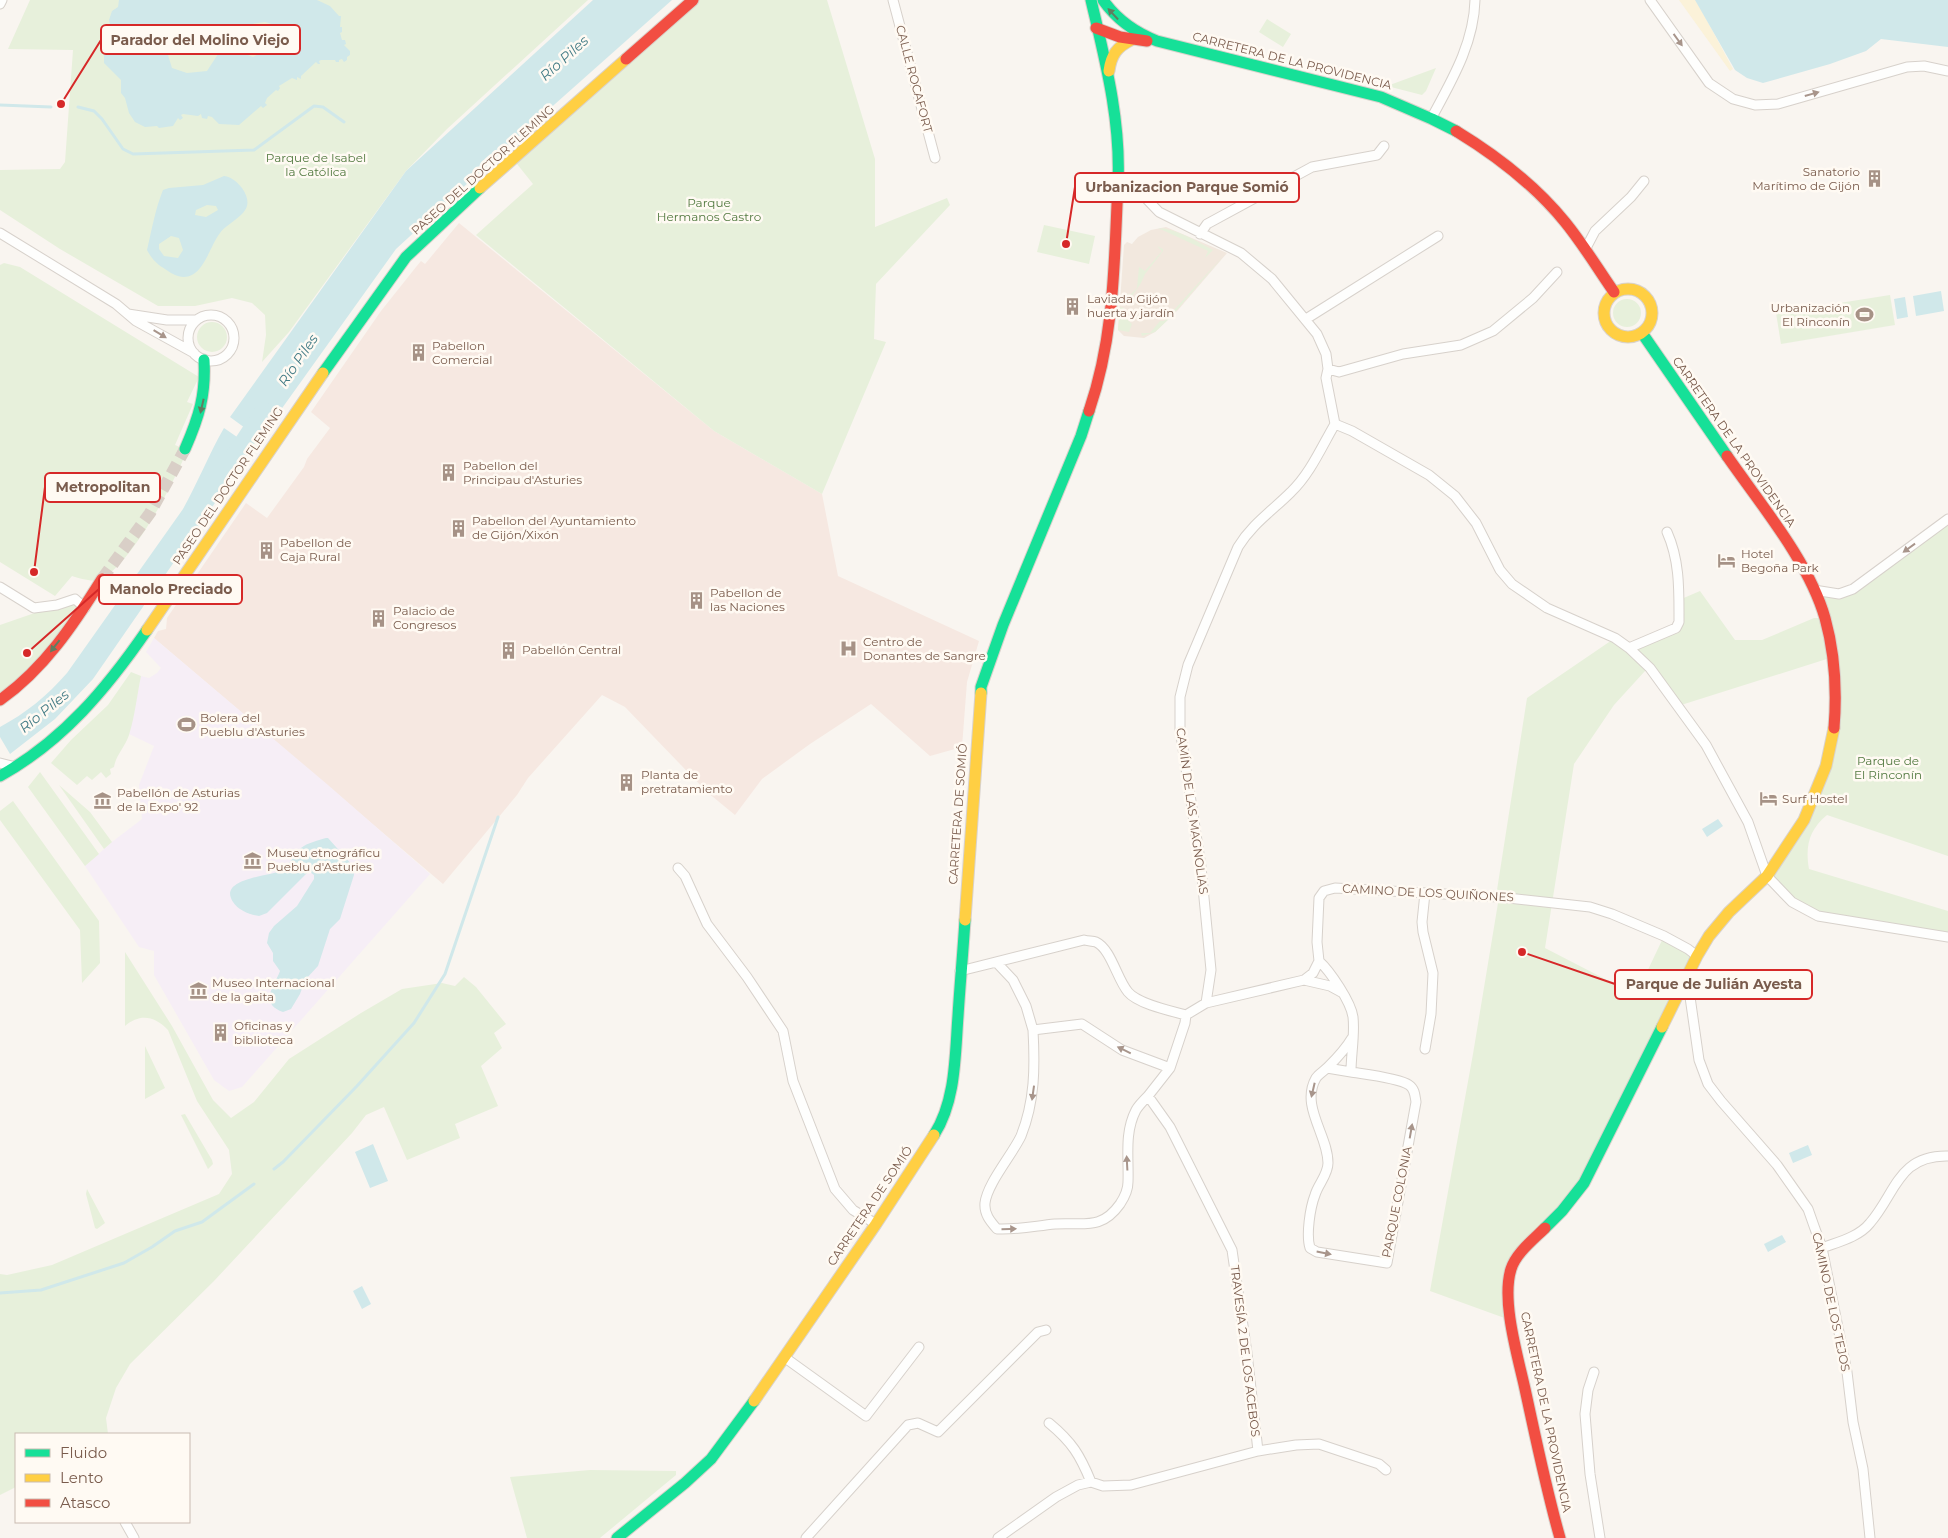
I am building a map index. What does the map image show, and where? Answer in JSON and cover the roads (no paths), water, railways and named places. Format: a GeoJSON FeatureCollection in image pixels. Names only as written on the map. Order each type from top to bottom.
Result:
{"type":"FeatureCollection","features":[{"type":"Feature","properties":{"kind":"street"},"geometry":{"type":"LineString","coordinates":[[0,4],[2,0]]}},
{"type":"Feature","properties":{"kind":"street","name":"PASEO DEL DOCTOR FLEMING"},"geometry":{"type":"LineString","coordinates":[[0,776],[16,767],[62,734],[83,714],[119,670],[312,388],[406,257],[451,214],[693,0]]}},
{"type":"Feature","properties":{"kind":"street","name":"CALLE ROCAFORT"},"geometry":{"type":"LineString","coordinates":[[894,0],[935,158]]}},
{"type":"Feature","properties":{"kind":"street","name":"CARRETERA DE SOMIÓ"},"geometry":{"type":"LineString","coordinates":[[617,1538],[685,1483],[711,1459],[876,1224],[940,1127],[950,1098],[956,1045],[981,687],[1003,625],[1081,436],[1100,380],[1112,309],[1118,136],[1109,78],[1091,0]]}},
{"type":"Feature","properties":{"kind":"street","name":"CARRETERA DE LA PROVIDENCIA"},"geometry":{"type":"LineString","coordinates":[[1103,0],[1112,14],[1134,36]]}},
{"type":"Feature","properties":{"kind":"street"},"geometry":{"type":"LineString","coordinates":[[1432,117],[1464,54],[1472,27],[1475,0]]}},
{"type":"Feature","properties":{"kind":"street"},"geometry":{"type":"LineString","coordinates":[[1650,0],[1710,82],[1733,99],[1755,105],[1778,104],[1908,67],[1924,66],[1948,71]]}},
{"type":"Feature","properties":{"kind":"street","name":"CARRETERA DE LA PROVIDENCIA"},"geometry":{"type":"LineString","coordinates":[[1096,28],[1108,28],[1382,97],[1454,128],[1495,155],[1532,187],[1559,216],[1614,292]]}},
{"type":"Feature","properties":{"kind":"street"},"geometry":{"type":"LineString","coordinates":[[1109,78],[1112,53],[1134,36]]}},
{"type":"Feature","properties":{"kind":"street"},"geometry":{"type":"LineString","coordinates":[[1200,234],[1207,224],[1312,168],[1377,155],[1384,146]]}},
{"type":"Feature","properties":{"kind":"street"},"geometry":{"type":"LineString","coordinates":[[1118,179],[1136,189],[1159,212],[1241,253],[1272,278],[1317,334],[1326,354],[1328,369],[1326,378],[1335,424],[1352,431],[1429,475],[1455,496],[1476,523],[1500,570],[1512,584],[1546,608],[1597,629],[1629,648],[1650,668],[1706,745],[1748,822],[1767,876],[1792,902],[1818,916],[1948,937]]}},
{"type":"Feature","properties":{"kind":"street"},"geometry":{"type":"LineString","coordinates":[[1585,250],[1594,231],[1644,181]]}},
{"type":"Feature","properties":{"kind":"street"},"geometry":{"type":"LineString","coordinates":[[0,244],[4,235],[116,304],[136,321],[199,357],[216,360],[226,355],[233,345],[234,333],[228,322],[218,316],[206,315],[196,320],[188,336],[190,348],[199,357],[206,383],[202,410],[185,449]]}},
{"type":"Feature","properties":{"kind":"street"},"geometry":{"type":"LineString","coordinates":[[1306,319],[1438,236]]}},
{"type":"Feature","properties":{"kind":"street"},"geometry":{"type":"LineString","coordinates":[[1328,369],[1339,372],[1403,354],[1461,346],[1493,331],[1533,298],[1557,272]]}},
{"type":"Feature","properties":{"kind":"street"},"geometry":{"type":"LineString","coordinates":[[1627,289],[1637,290],[1648,300],[1653,314],[1650,324],[1642,333],[1624,337],[1615,333],[1608,326],[1604,317],[1604,307],[1608,298],[1614,292],[1627,289]]}},
{"type":"Feature","properties":{"kind":"street"},"geometry":{"type":"LineString","coordinates":[[128,314],[166,320],[196,320]]}},
{"type":"Feature","properties":{"kind":"street","name":"CARRETERA DE LA PROVIDENCIA"},"geometry":{"type":"LineString","coordinates":[[1560,1538],[1548,1496],[1510,1320],[1508,1286],[1512,1268],[1521,1252],[1562,1212],[1584,1183],[1609,1136],[1681,987],[1709,936],[1729,912],[1767,876],[1804,820],[1826,766],[1834,727],[1836,694],[1833,657],[1825,618],[1814,590],[1799,560],[1642,333]]}},
{"type":"Feature","properties":{"kind":"street","name":"CAMÍN DE LAS MAGNOLIAS"},"geometry":{"type":"LineString","coordinates":[[1206,1003],[1211,970],[1201,867],[1180,729],[1180,697],[1188,665],[1238,547],[1256,523],[1292,491],[1305,474],[1335,424]]}},
{"type":"Feature","properties":{"kind":"street"},"geometry":{"type":"LineString","coordinates":[[1814,590],[1839,594],[1853,589],[1948,519]]}},
{"type":"Feature","properties":{"kind":"street"},"geometry":{"type":"LineString","coordinates":[[1629,648],[1676,628],[1679,622],[1678,572],[1672,544],[1667,532]]}},
{"type":"Feature","properties":{"kind":"street"},"geometry":{"type":"LineString","coordinates":[[0,700],[19,687],[28,678],[84,608],[102,579]]}},
{"type":"Feature","properties":{"kind":"street"},"geometry":{"type":"LineString","coordinates":[[0,587],[34,608],[57,605],[75,599],[84,608]]}},
{"type":"Feature","properties":{"kind":"street"},"geometry":{"type":"LineString","coordinates":[[0,763],[16,767]]}},
{"type":"Feature","properties":{"kind":"street"},"geometry":{"type":"LineString","coordinates":[[678,868],[684,876],[707,924],[747,977],[783,1030],[793,1081],[835,1189],[853,1210],[876,1224]]}},
{"type":"Feature","properties":{"kind":"street","name":"CAMINO DE LOS QUIÑONES"},"geometry":{"type":"LineString","coordinates":[[1319,961],[1316,942],[1319,898],[1324,891],[1335,888],[1517,898],[1590,907],[1612,914],[1664,936],[1697,956]]}},
{"type":"Feature","properties":{"kind":"street"},"geometry":{"type":"LineString","coordinates":[[1425,893],[1422,922],[1433,973],[1432,1014],[1425,1049]]}},
{"type":"Feature","properties":{"kind":"street"},"geometry":{"type":"LineString","coordinates":[[960,971],[1084,940],[1096,942],[1104,948],[1128,992],[1137,999],[1168,1011],[1186,1015],[1206,1003],[1304,980],[1313,973],[1319,961],[1335,979],[1353,1016],[1351,1072]]}},
{"type":"Feature","properties":{"kind":"street"},"geometry":{"type":"LineString","coordinates":[[996,962],[1013,980],[1026,1006],[1033,1030],[1036,1067],[1032,1099],[1021,1136],[990,1187],[985,1203],[987,1218],[997,1230],[1013,1230],[1056,1224],[1097,1224],[1113,1213],[1122,1200],[1128,1184],[1127,1152],[1129,1133],[1136,1110],[1170,1068],[1186,1023],[1186,1015]]}},
{"type":"Feature","properties":{"kind":"street"},"geometry":{"type":"LineString","coordinates":[[1304,980],[1330,986],[1341,992]]}},
{"type":"Feature","properties":{"kind":"street","name":"CAMINO DE LOS TEJOS"},"geometry":{"type":"LineString","coordinates":[[1681,987],[1690,997],[1699,1060],[1708,1084],[1777,1164],[1808,1209],[1822,1248],[1863,1469],[1870,1538]]}},
{"type":"Feature","properties":{"kind":"street"},"geometry":{"type":"LineString","coordinates":[[1033,1030],[1082,1024],[1122,1050],[1170,1068]]}},
{"type":"Feature","properties":{"kind":"street","name":"PARQUE COLONIA"},"geometry":{"type":"LineString","coordinates":[[1326,1068],[1400,1082],[1409,1085],[1415,1092],[1416,1102],[1387,1263],[1317,1252],[1310,1248],[1307,1239],[1315,1194],[1328,1166],[1322,1136],[1313,1115],[1311,1096],[1316,1078],[1326,1068],[1345,1050],[1352,1038]]}},
{"type":"Feature","properties":{"kind":"street","name":"TRAVESÍA 2 DE LOS ACEBOS"},"geometry":{"type":"LineString","coordinates":[[1148,1096],[1170,1127],[1232,1250],[1247,1353],[1258,1451]]}},
{"type":"Feature","properties":{"kind":"street"},"geometry":{"type":"LineString","coordinates":[[1822,1248],[1849,1238],[1870,1224],[1902,1174],[1914,1164],[1931,1158],[1948,1156]]}},
{"type":"Feature","properties":{"kind":"street"},"geometry":{"type":"LineString","coordinates":[[806,1538],[908,1425],[918,1422],[938,1432],[1038,1332],[1046,1330]]}},
{"type":"Feature","properties":{"kind":"street"},"geometry":{"type":"LineString","coordinates":[[784,1357],[866,1416],[919,1347]]}},
{"type":"Feature","properties":{"kind":"street"},"geometry":{"type":"LineString","coordinates":[[1594,1372],[1588,1390],[1585,1414],[1590,1474],[1600,1538]]}},
{"type":"Feature","properties":{"kind":"street"},"geometry":{"type":"LineString","coordinates":[[1049,1422],[1066,1437],[1081,1458],[1091,1482]]}},
{"type":"Feature","properties":{"kind":"street"},"geometry":{"type":"LineString","coordinates":[[998,1538],[1056,1496],[1078,1485],[1091,1482],[1103,1486],[1131,1485],[1258,1451],[1296,1445],[1319,1444],[1379,1464],[1386,1470]]}},
{"type":"Feature","properties":{"kind":"street"},"geometry":{"type":"LineString","coordinates":[[126,1523],[134,1538]]}},
{"type":"Feature","properties":{"kind":"water"},"geometry":{"type":"Polygon","coordinates":[[[119,0],[317,0],[330,6],[341,16],[340,27],[342,27],[342,32],[340,33],[342,40],[345,40],[346,44],[344,45],[350,51],[350,55],[344,62],[342,59],[339,62],[335,60],[321,60],[319,61],[320,64],[318,64],[316,62],[301,76],[301,79],[297,77],[297,80],[292,78],[279,86],[278,91],[276,90],[267,98],[265,103],[267,105],[263,108],[261,106],[239,125],[219,124],[212,117],[202,118],[201,114],[198,116],[183,114],[181,115],[183,118],[180,120],[178,118],[173,126],[145,127],[135,122],[129,113],[125,98],[121,93],[121,80],[104,63],[104,52],[108,47],[108,36],[111,29],[109,20],[112,11],[118,7],[119,0]],[[265,22],[248,25],[235,35],[230,46],[232,49],[253,57],[279,43],[278,26],[265,22]],[[213,27],[198,34],[187,33],[172,41],[163,49],[168,55],[172,68],[187,73],[207,71],[220,51],[215,41],[213,27]]]}},
{"type":"Feature","properties":{"kind":"water"},"geometry":{"type":"Polygon","coordinates":[[[593,0],[672,0],[519,136],[396,249],[260,439],[230,417],[406,171],[593,0]]]}},
{"type":"Feature","properties":{"kind":"water"},"geometry":{"type":"Polygon","coordinates":[[[1695,0],[1948,0],[1948,47],[1881,39],[1866,51],[1830,64],[1763,83],[1747,78],[1735,70],[1695,0]]]}},
{"type":"Feature","properties":{"kind":"water"},"geometry":{"type":"Polygon","coordinates":[[[224,176],[229,177],[242,188],[246,196],[246,209],[220,233],[197,272],[190,276],[181,277],[160,266],[147,250],[154,220],[163,190],[203,185],[224,176]],[[207,205],[196,210],[195,215],[206,217],[218,210],[216,206],[207,205]],[[171,236],[159,244],[159,249],[164,256],[178,258],[183,250],[179,238],[171,236]]]}},
{"type":"Feature","properties":{"kind":"water"},"geometry":{"type":"Polygon","coordinates":[[[1941,291],[1944,311],[1916,316],[1913,296],[1941,291]]]}},
{"type":"Feature","properties":{"kind":"water"},"geometry":{"type":"Polygon","coordinates":[[[1905,297],[1908,317],[1897,319],[1894,299],[1905,297]]]}},
{"type":"Feature","properties":{"kind":"water"},"geometry":{"type":"Polygon","coordinates":[[[224,428],[253,448],[93,679],[55,719],[10,754],[0,737],[0,727],[36,703],[67,673],[183,509],[224,428]]]}},
{"type":"Feature","properties":{"kind":"water"},"geometry":{"type":"Polygon","coordinates":[[[1718,819],[1723,826],[1707,837],[1702,829],[1718,819]]]}},
{"type":"Feature","properties":{"kind":"water"},"geometry":{"type":"Polygon","coordinates":[[[326,838],[353,866],[354,875],[340,919],[330,929],[318,966],[305,980],[300,994],[291,1009],[283,1012],[271,1004],[270,999],[270,993],[280,971],[273,961],[273,953],[267,943],[269,933],[274,926],[297,906],[314,879],[314,875],[310,872],[306,874],[267,913],[259,916],[241,910],[233,902],[230,894],[232,888],[238,883],[280,871],[301,848],[326,838]]]}},
{"type":"Feature","properties":{"kind":"water"},"geometry":{"type":"Polygon","coordinates":[[[373,1144],[388,1181],[370,1188],[355,1152],[373,1144]]]}},
{"type":"Feature","properties":{"kind":"water"},"geometry":{"type":"Polygon","coordinates":[[[1808,1145],[1812,1155],[1793,1163],[1789,1153],[1808,1145]]]}},
{"type":"Feature","properties":{"kind":"water"},"geometry":{"type":"Polygon","coordinates":[[[1782,1235],[1786,1242],[1768,1252],[1764,1244],[1782,1235]]]}},
{"type":"Feature","properties":{"kind":"water"},"geometry":{"type":"Polygon","coordinates":[[[362,1286],[371,1304],[362,1309],[353,1291],[362,1286]]]}},
{"type":"Feature","properties":{"kind":"waterway"},"geometry":{"type":"LineString","coordinates":[[0,105],[51,107]]}},
{"type":"Feature","properties":{"kind":"waterway"},"geometry":{"type":"LineString","coordinates":[[78,107],[94,111],[102,119],[123,149],[133,154],[254,150],[314,106],[323,107],[344,122]]}},
{"type":"Feature","properties":{"kind":"waterway","name":"Río Piles"},"geometry":{"type":"LineString","coordinates":[[231,462],[264,412]]}},
{"type":"Feature","properties":{"kind":"waterway"},"geometry":{"type":"LineString","coordinates":[[274,1169],[357,1086],[414,1023],[445,974],[498,817]]}},
{"type":"Feature","properties":{"kind":"waterway"},"geometry":{"type":"LineString","coordinates":[[0,1293],[41,1290],[124,1263],[175,1231],[202,1222],[254,1184]]}},
{"type":"Feature","properties":{"kind":"tunnel"},"geometry":{"type":"LineString","coordinates":[[102,579],[150,513],[185,449]]}},
{"type":"Feature","properties":{"kind":"place","name":"Parador del Molino Viejo"},"geometry":{"type":"Point","coordinates":[61,104]}},
{"type":"Feature","properties":{"kind":"place","name":"Sanatorio Marítimo de Gijón"},"geometry":{"type":"Point","coordinates":[1874,179]}},
{"type":"Feature","properties":{"kind":"place","name":"Urbanizacion Parque Somió"},"geometry":{"type":"Point","coordinates":[1066,244]}},
{"type":"Feature","properties":{"kind":"place","name":"Laviada Gijón huerta y jardín"},"geometry":{"type":"Point","coordinates":[1073,306]}},
{"type":"Feature","properties":{"kind":"place","name":"Urbanización El Rinconín"},"geometry":{"type":"Point","coordinates":[1864,315]}},
{"type":"Feature","properties":{"kind":"place","name":"Pabellon Comercial"},"geometry":{"type":"Point","coordinates":[418,353]}},
{"type":"Feature","properties":{"kind":"place","name":"Pabellon del Principau d'Asturies"},"geometry":{"type":"Point","coordinates":[449,473]}},
{"type":"Feature","properties":{"kind":"place","name":"Pabellon del Ayuntamiento de Gijón/Xixón"},"geometry":{"type":"Point","coordinates":[458,528]}},
{"type":"Feature","properties":{"kind":"place","name":"Pabellon de Caja Rural"},"geometry":{"type":"Point","coordinates":[266,550]}},
{"type":"Feature","properties":{"kind":"place","name":"Hotel Begoña Park"},"geometry":{"type":"Point","coordinates":[1727,561]}},
{"type":"Feature","properties":{"kind":"place","name":"Metropolitan"},"geometry":{"type":"Point","coordinates":[34,572]}},
{"type":"Feature","properties":{"kind":"place","name":"Pabellon de las Naciones"},"geometry":{"type":"Point","coordinates":[696,600]}},
{"type":"Feature","properties":{"kind":"place","name":"Palacio de Congresos"},"geometry":{"type":"Point","coordinates":[379,618]}},
{"type":"Feature","properties":{"kind":"place","name":"Centro de Donantes de Sangre"},"geometry":{"type":"Point","coordinates":[849,649]}},
{"type":"Feature","properties":{"kind":"place","name":"Pabellón Central"},"geometry":{"type":"Point","coordinates":[508,650]}},
{"type":"Feature","properties":{"kind":"place","name":"Manolo Preciado"},"geometry":{"type":"Point","coordinates":[27,653]}},
{"type":"Feature","properties":{"kind":"place","name":"Bolera del Pueblu d'Asturies"},"geometry":{"type":"Point","coordinates":[186,725]}},
{"type":"Feature","properties":{"kind":"place","name":"Planta de pretratamiento"},"geometry":{"type":"Point","coordinates":[627,782]}},
{"type":"Feature","properties":{"kind":"place","name":"Surf Hostel"},"geometry":{"type":"Point","coordinates":[1768,799]}},
{"type":"Feature","properties":{"kind":"place","name":"Pabellón de Asturias de la Expo' 92"},"geometry":{"type":"Point","coordinates":[103,800]}},
{"type":"Feature","properties":{"kind":"place","name":"Museu etnográficu Pueblu d'Asturies"},"geometry":{"type":"Point","coordinates":[253,860]}},
{"type":"Feature","properties":{"kind":"place","name":"Parque de Julián Ayesta"},"geometry":{"type":"Point","coordinates":[1522,952]}},
{"type":"Feature","properties":{"kind":"place","name":"Museo Internacional de la gaita"},"geometry":{"type":"Point","coordinates":[198,990]}},
{"type":"Feature","properties":{"kind":"place","name":"Oficinas y biblioteca"},"geometry":{"type":"Point","coordinates":[220,1033]}},
{"type":"Feature","properties":{"kind":"park label","name":"Parque de Isabel la Católica"},"geometry":{"type":"Point","coordinates":[316,165]}},
{"type":"Feature","properties":{"kind":"park label","name":"Parque Hermanos Castro"},"geometry":{"type":"Point","coordinates":[709,210]}},
{"type":"Feature","properties":{"kind":"park label","name":"Parque de El Rinconín"},"geometry":{"type":"Point","coordinates":[1888,768]}}]}
